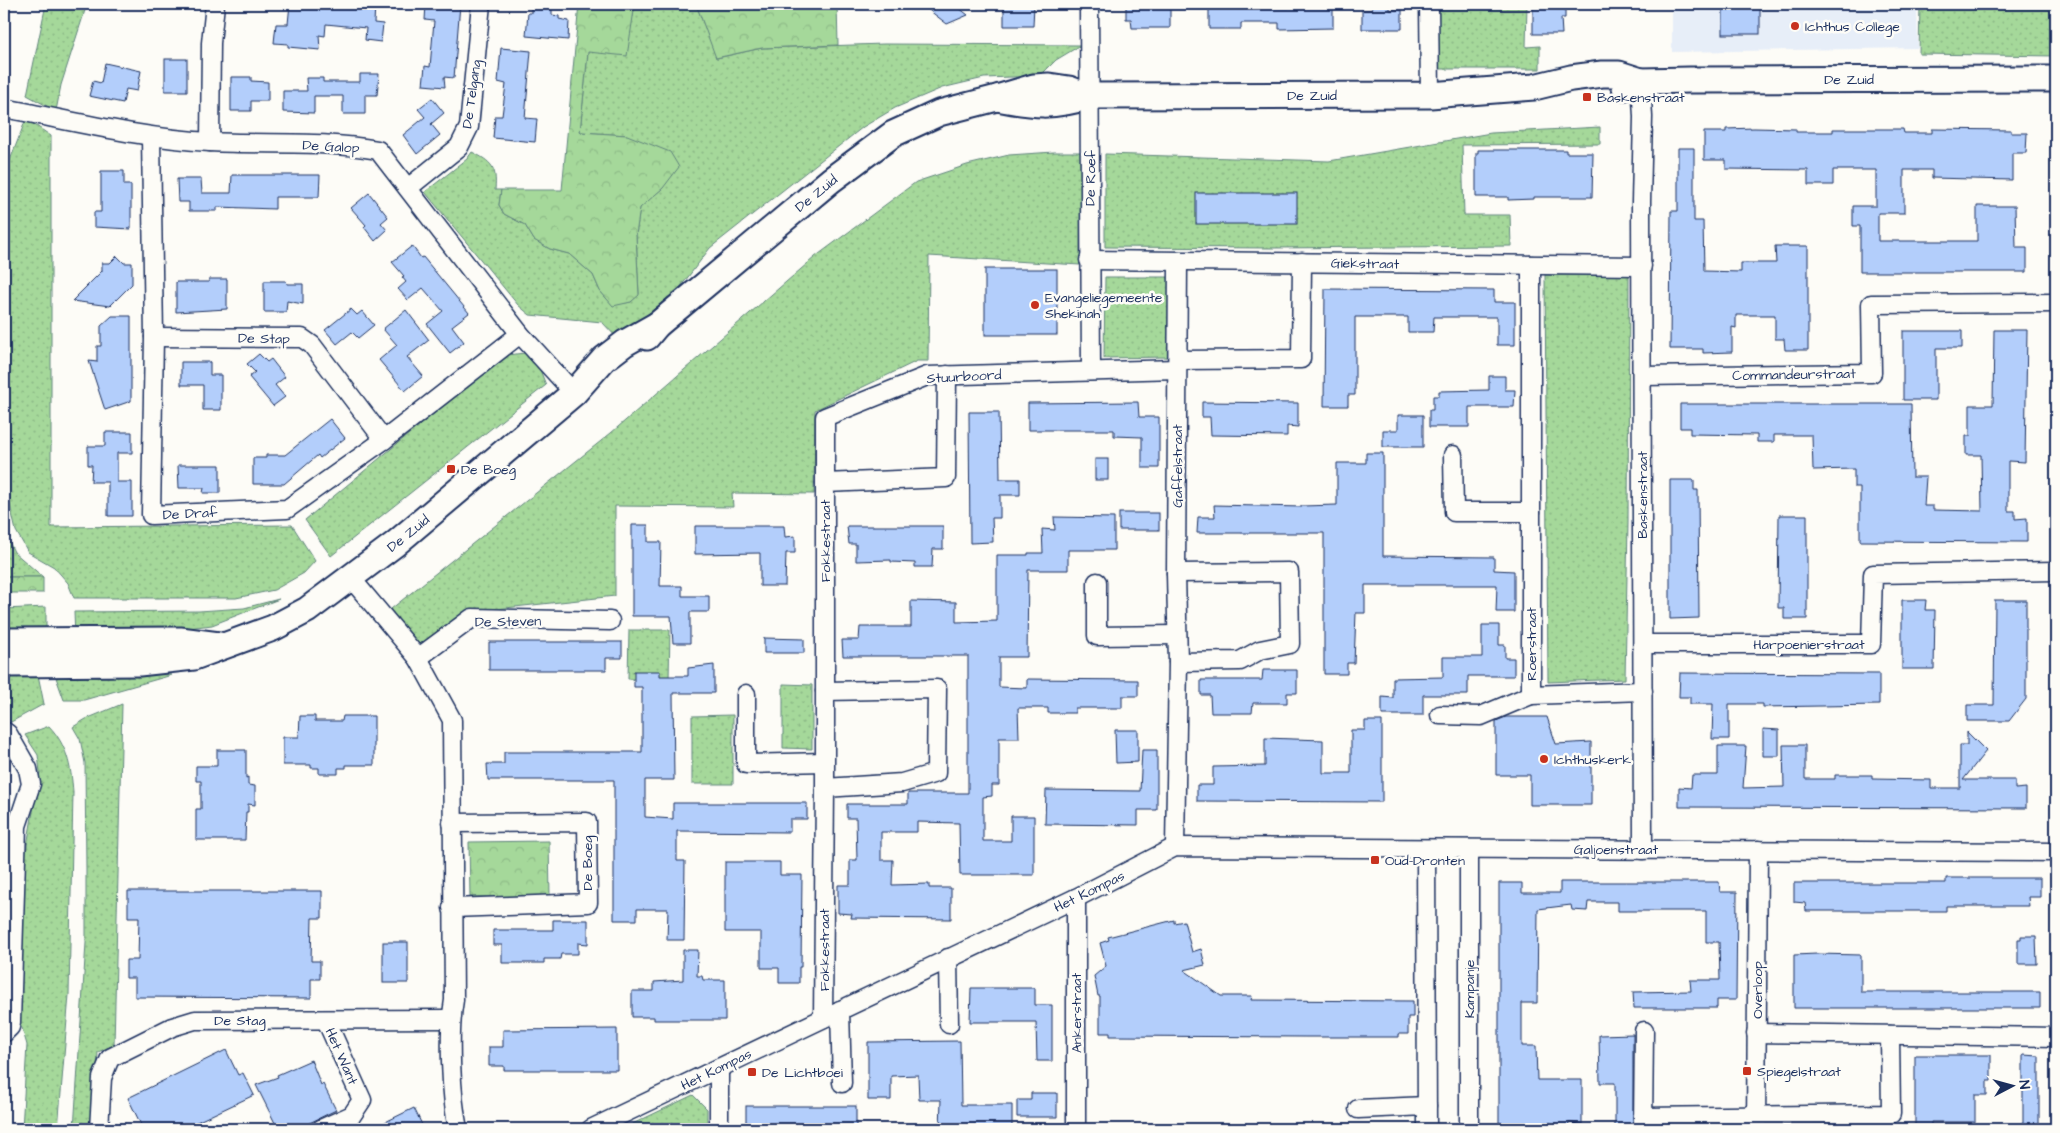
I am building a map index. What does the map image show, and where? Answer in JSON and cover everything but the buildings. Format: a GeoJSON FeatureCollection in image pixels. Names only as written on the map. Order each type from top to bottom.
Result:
{"type":"FeatureCollection","features":[{"type":"Feature","properties":{"kind":"street"},"geometry":{"type":"LineString","coordinates":[[210,142],[212,43],[215,4]]}},
{"type":"Feature","properties":{"kind":"street","name":"De Telgang"},"geometry":{"type":"LineString","coordinates":[[408,188],[458,147],[469,128],[481,4]]}},
{"type":"Feature","properties":{"kind":"street","name":"De Roef"},"geometry":{"type":"LineString","coordinates":[[1089,4],[1091,372]]}},
{"type":"Feature","properties":{"kind":"street"},"geometry":{"type":"LineString","coordinates":[[1429,4],[1430,95]]}},
{"type":"Feature","properties":{"kind":"street","name":"De Zuid"},"geometry":{"type":"LineString","coordinates":[[4,664],[140,663],[194,657],[273,628],[307,610],[395,544],[574,392],[614,370],[633,353],[657,325],[831,180],[893,134],[939,113],[997,98],[1036,105],[1049,105],[1067,104],[1089,96],[1430,95],[1534,87],[1570,78],[1602,74],[1619,74],[1641,81],[1731,79],[2056,79]]}},
{"type":"Feature","properties":{"kind":"street","name":"Baskenstraat"},"geometry":{"type":"LineString","coordinates":[[1641,81],[1643,117],[1643,850]]}},
{"type":"Feature","properties":{"kind":"street","name":"De Galop"},"geometry":{"type":"LineString","coordinates":[[4,108],[151,137],[210,142],[353,145],[378,150],[520,334],[574,392]]}},
{"type":"Feature","properties":{"kind":"street","name":"De Draf"},"geometry":{"type":"LineString","coordinates":[[151,137],[154,337],[151,515],[287,508],[384,440],[520,334]]}},
{"type":"Feature","properties":{"kind":"street","name":"Giekstraat"},"geometry":{"type":"LineString","coordinates":[[1089,260],[1642,266]]}},
{"type":"Feature","properties":{"kind":"street","name":"Gaffelstraat"},"geometry":{"type":"LineString","coordinates":[[1175,847],[1178,662],[1176,573],[1178,261]]}},
{"type":"Feature","properties":{"kind":"street"},"geometry":{"type":"LineString","coordinates":[[1178,364],[1301,359],[1302,262]]}},
{"type":"Feature","properties":{"kind":"street","name":"Roerstraat"},"geometry":{"type":"LineString","coordinates":[[1530,265],[1531,695],[1643,691]]}},
{"type":"Feature","properties":{"kind":"street","name":"Commandeurstraat"},"geometry":{"type":"LineString","coordinates":[[1642,376],[1872,373],[1871,304],[2056,303]]}},
{"type":"Feature","properties":{"kind":"street","name":"De Stap"},"geometry":{"type":"LineString","coordinates":[[154,337],[302,338],[312,345],[384,440]]}},
{"type":"Feature","properties":{"kind":"street","name":"Stuurboord"},"geometry":{"type":"LineString","coordinates":[[825,483],[825,416],[927,376],[1091,372],[1178,364]]}},
{"type":"Feature","properties":{"kind":"street","name":"Fokkestraat"},"geometry":{"type":"LineString","coordinates":[[823,1018],[825,483],[946,478],[946,375]]}},
{"type":"Feature","properties":{"kind":"street"},"geometry":{"type":"LineString","coordinates":[[1453,455],[1454,512],[1531,512]]}},
{"type":"Feature","properties":{"kind":"street","name":"Harpoenierstraat"},"geometry":{"type":"LineString","coordinates":[[1643,644],[1871,644],[1873,574],[2056,571]]}},
{"type":"Feature","properties":{"kind":"street"},"geometry":{"type":"LineString","coordinates":[[1176,573],[1290,572],[1290,644],[1260,650],[1240,661],[1178,662]]}},
{"type":"Feature","properties":{"kind":"street"},"geometry":{"type":"LineString","coordinates":[[350,577],[418,658],[452,720],[454,1000],[450,1019],[455,1113],[458,1129]]}},
{"type":"Feature","properties":{"kind":"street"},"geometry":{"type":"LineString","coordinates":[[1097,582],[1097,636],[1176,635]]}},
{"type":"Feature","properties":{"kind":"street","name":"De Steven"},"geometry":{"type":"LineString","coordinates":[[418,658],[472,618],[610,621]]}},
{"type":"Feature","properties":{"kind":"street","name":"De Zuid"},"geometry":{"type":"LineString","coordinates":[[4,641],[180,640],[224,645]]}},
{"type":"Feature","properties":{"kind":"street"},"geometry":{"type":"LineString","coordinates":[[825,691],[937,689],[936,773],[902,783],[825,788]]}},
{"type":"Feature","properties":{"kind":"street"},"geometry":{"type":"LineString","coordinates":[[746,694],[746,764],[824,762]]}},
{"type":"Feature","properties":{"kind":"street"},"geometry":{"type":"LineString","coordinates":[[1440,715],[1481,716],[1531,695]]}},
{"type":"Feature","properties":{"kind":"street"},"geometry":{"type":"LineString","coordinates":[[4,731],[8,734],[28,769],[31,784],[17,826],[11,1022],[10,1027],[4,1033]]}},
{"type":"Feature","properties":{"kind":"street","name":"De Boeg"},"geometry":{"type":"LineString","coordinates":[[452,823],[587,822],[588,903],[452,908]]}},
{"type":"Feature","properties":{"kind":"street","name":"Galjoenstraat"},"geometry":{"type":"LineString","coordinates":[[1175,847],[2056,852]]}},
{"type":"Feature","properties":{"kind":"street","name":"Het Kompas"},"geometry":{"type":"LineString","coordinates":[[591,1129],[1076,898],[1175,847]]}},
{"type":"Feature","properties":{"kind":"street"},"geometry":{"type":"LineString","coordinates":[[1426,848],[1427,1129]]}},
{"type":"Feature","properties":{"kind":"street","name":"Kampanje"},"geometry":{"type":"LineString","coordinates":[[1469,849],[1469,1129]]}},
{"type":"Feature","properties":{"kind":"street","name":"Overloop"},"geometry":{"type":"LineString","coordinates":[[1756,1122],[1758,850]]}},
{"type":"Feature","properties":{"kind":"street","name":"Ankerstraat"},"geometry":{"type":"LineString","coordinates":[[1076,898],[1076,1129]]}},
{"type":"Feature","properties":{"kind":"street"},"geometry":{"type":"LineString","coordinates":[[948,958],[949,1024]]}},
{"type":"Feature","properties":{"kind":"street"},"geometry":{"type":"LineString","coordinates":[[840,1010],[842,1082]]}},
{"type":"Feature","properties":{"kind":"street","name":"De Stag"},"geometry":{"type":"LineString","coordinates":[[99,1129],[102,1078],[110,1058],[172,1027],[195,1020],[450,1019]]}},
{"type":"Feature","properties":{"kind":"street","name":"Het Want"},"geometry":{"type":"LineString","coordinates":[[321,1129],[352,1115],[362,1100],[326,1020]]}},
{"type":"Feature","properties":{"kind":"street"},"geometry":{"type":"LineString","coordinates":[[1644,1031],[1643,1123],[1756,1122],[1891,1114],[1890,1035]]}},
{"type":"Feature","properties":{"kind":"street"},"geometry":{"type":"LineString","coordinates":[[1756,1033],[2056,1037]]}},
{"type":"Feature","properties":{"kind":"street"},"geometry":{"type":"LineString","coordinates":[[719,1068],[720,1129]]}},
{"type":"Feature","properties":{"kind":"street"},"geometry":{"type":"LineString","coordinates":[[1358,1109],[1427,1106]]}},
{"type":"Feature","properties":{"kind":"shaded area","name":"Ichthus College"},"geometry":{"type":"Polygon","coordinates":[[[1672,4],[1917,4],[1918,48],[1672,52],[1672,4]]]}},
{"type":"Feature","properties":{"kind":"green space"},"geometry":{"type":"Polygon","coordinates":[[[46,4],[87,4],[61,85],[56,111],[27,95],[46,4]]]}},
{"type":"Feature","properties":{"kind":"green space"},"geometry":{"type":"Polygon","coordinates":[[[579,4],[635,4],[627,56],[588,52],[580,132],[627,135],[670,152],[679,167],[663,188],[640,208],[636,235],[639,295],[631,302],[613,306],[600,291],[593,275],[569,254],[550,249],[534,240],[525,225],[504,214],[499,205],[501,190],[562,190],[579,4]]]}},
{"type":"Feature","properties":{"kind":"green space"},"geometry":{"type":"Polygon","coordinates":[[[635,4],[696,4],[717,58],[762,48],[884,44],[1081,45],[1056,60],[1040,76],[984,78],[942,88],[895,108],[863,127],[710,248],[663,310],[619,340],[602,322],[530,315],[518,305],[425,192],[467,159],[472,152],[489,162],[492,166],[495,176],[495,190],[501,190],[499,205],[504,214],[525,225],[534,240],[550,249],[569,254],[593,275],[600,291],[613,305],[631,302],[639,294],[636,235],[640,207],[663,188],[627,135],[580,132],[588,52],[633,17],[635,4]]]}},
{"type":"Feature","properties":{"kind":"green space"},"geometry":{"type":"Polygon","coordinates":[[[696,4],[837,4],[838,45],[762,48],[716,58],[696,4]]]}},
{"type":"Feature","properties":{"kind":"green space"},"geometry":{"type":"Polygon","coordinates":[[[1438,4],[1527,4],[1526,47],[1540,46],[1540,69],[1439,69],[1438,4]]]}},
{"type":"Feature","properties":{"kind":"green space"},"geometry":{"type":"Polygon","coordinates":[[[1920,4],[2056,4],[2056,56],[1919,54],[1920,4]]]}},
{"type":"Feature","properties":{"kind":"green space"},"geometry":{"type":"Polygon","coordinates":[[[26,119],[51,136],[51,527],[292,525],[315,561],[304,573],[274,590],[236,598],[74,598],[68,583],[54,567],[28,552],[16,531],[7,492],[7,168],[26,119]]]}},
{"type":"Feature","properties":{"kind":"green space"},"geometry":{"type":"Polygon","coordinates":[[[1600,127],[1600,144],[1462,145],[1464,215],[1510,215],[1511,246],[1105,247],[1105,154],[1329,161],[1491,133],[1600,127]]]}},
{"type":"Feature","properties":{"kind":"green space"},"geometry":{"type":"Polygon","coordinates":[[[1081,152],[1080,265],[929,256],[928,361],[917,361],[815,410],[814,494],[732,493],[733,507],[615,506],[615,596],[478,611],[419,653],[386,613],[611,433],[815,257],[916,182],[967,165],[1009,155],[1081,152]]]}},
{"type":"Feature","properties":{"kind":"green space"},"geometry":{"type":"Polygon","coordinates":[[[1545,275],[1629,275],[1625,679],[1548,682],[1545,275]]]}},
{"type":"Feature","properties":{"kind":"green space"},"geometry":{"type":"Polygon","coordinates":[[[1105,277],[1170,277],[1170,357],[1104,358],[1105,277]]]}},
{"type":"Feature","properties":{"kind":"green space"},"geometry":{"type":"Polygon","coordinates":[[[525,353],[538,365],[546,385],[331,556],[305,520],[496,362],[507,355],[525,353]]]}},
{"type":"Feature","properties":{"kind":"green space"},"geometry":{"type":"Polygon","coordinates":[[[4,531],[14,552],[43,577],[4,577],[4,531]]]}},
{"type":"Feature","properties":{"kind":"green space"},"geometry":{"type":"Polygon","coordinates":[[[4,562],[5,577],[43,577],[43,593],[4,593],[4,562]]]}},
{"type":"Feature","properties":{"kind":"green space"},"geometry":{"type":"Polygon","coordinates":[[[279,599],[212,625],[157,632],[75,637],[74,612],[199,611],[244,608],[279,599]]]}},
{"type":"Feature","properties":{"kind":"green space"},"geometry":{"type":"Polygon","coordinates":[[[46,607],[46,633],[4,631],[4,609],[46,607]]]}},
{"type":"Feature","properties":{"kind":"green space"},"geometry":{"type":"Polygon","coordinates":[[[629,630],[670,630],[669,679],[628,679],[629,630]]]}},
{"type":"Feature","properties":{"kind":"green space"},"geometry":{"type":"Polygon","coordinates":[[[53,669],[172,675],[84,700],[64,700],[53,669]]]}},
{"type":"Feature","properties":{"kind":"green space"},"geometry":{"type":"Polygon","coordinates":[[[37,670],[44,704],[11,722],[4,717],[4,671],[37,670]]]}},
{"type":"Feature","properties":{"kind":"green space"},"geometry":{"type":"Polygon","coordinates":[[[783,684],[812,685],[812,749],[783,748],[783,684]]]}},
{"type":"Feature","properties":{"kind":"green space"},"geometry":{"type":"Polygon","coordinates":[[[122,704],[114,1045],[98,1052],[93,1129],[74,1129],[86,943],[86,869],[85,763],[80,739],[73,727],[86,719],[122,704]]]}},
{"type":"Feature","properties":{"kind":"green space"},"geometry":{"type":"Polygon","coordinates":[[[733,715],[733,784],[692,784],[692,716],[733,715]]]}},
{"type":"Feature","properties":{"kind":"green space"},"geometry":{"type":"Polygon","coordinates":[[[49,726],[60,741],[67,756],[73,792],[69,995],[58,1129],[22,1129],[27,1045],[22,1028],[4,1003],[4,976],[40,772],[38,755],[25,735],[49,726]]]}},
{"type":"Feature","properties":{"kind":"green space"},"geometry":{"type":"Polygon","coordinates":[[[549,841],[550,896],[470,897],[469,842],[549,841]]]}},
{"type":"Feature","properties":{"kind":"green space"},"geometry":{"type":"Polygon","coordinates":[[[693,1095],[707,1109],[707,1129],[622,1129],[693,1095]]]}},
{"type":"Feature","properties":{"kind":"place","name":"Ichthus College"},"geometry":{"type":"Point","coordinates":[1795,26]}},
{"type":"Feature","properties":{"kind":"place","name":"Baskenstraat"},"geometry":{"type":"Point","coordinates":[1587,97]}},
{"type":"Feature","properties":{"kind":"place","name":"Evangeliegemeente Shekinah"},"geometry":{"type":"Point","coordinates":[1035,305]}},
{"type":"Feature","properties":{"kind":"place","name":"De Boeg"},"geometry":{"type":"Point","coordinates":[451,469]}},
{"type":"Feature","properties":{"kind":"place","name":"Ichthuskerk"},"geometry":{"type":"Point","coordinates":[1544,759]}},
{"type":"Feature","properties":{"kind":"place","name":"Oud-Dronten"},"geometry":{"type":"Point","coordinates":[1375,860]}},
{"type":"Feature","properties":{"kind":"place","name":"Spiegelstraat"},"geometry":{"type":"Point","coordinates":[1747,1071]}},
{"type":"Feature","properties":{"kind":"place","name":"De Lichtboei"},"geometry":{"type":"Point","coordinates":[752,1072]}}]}
